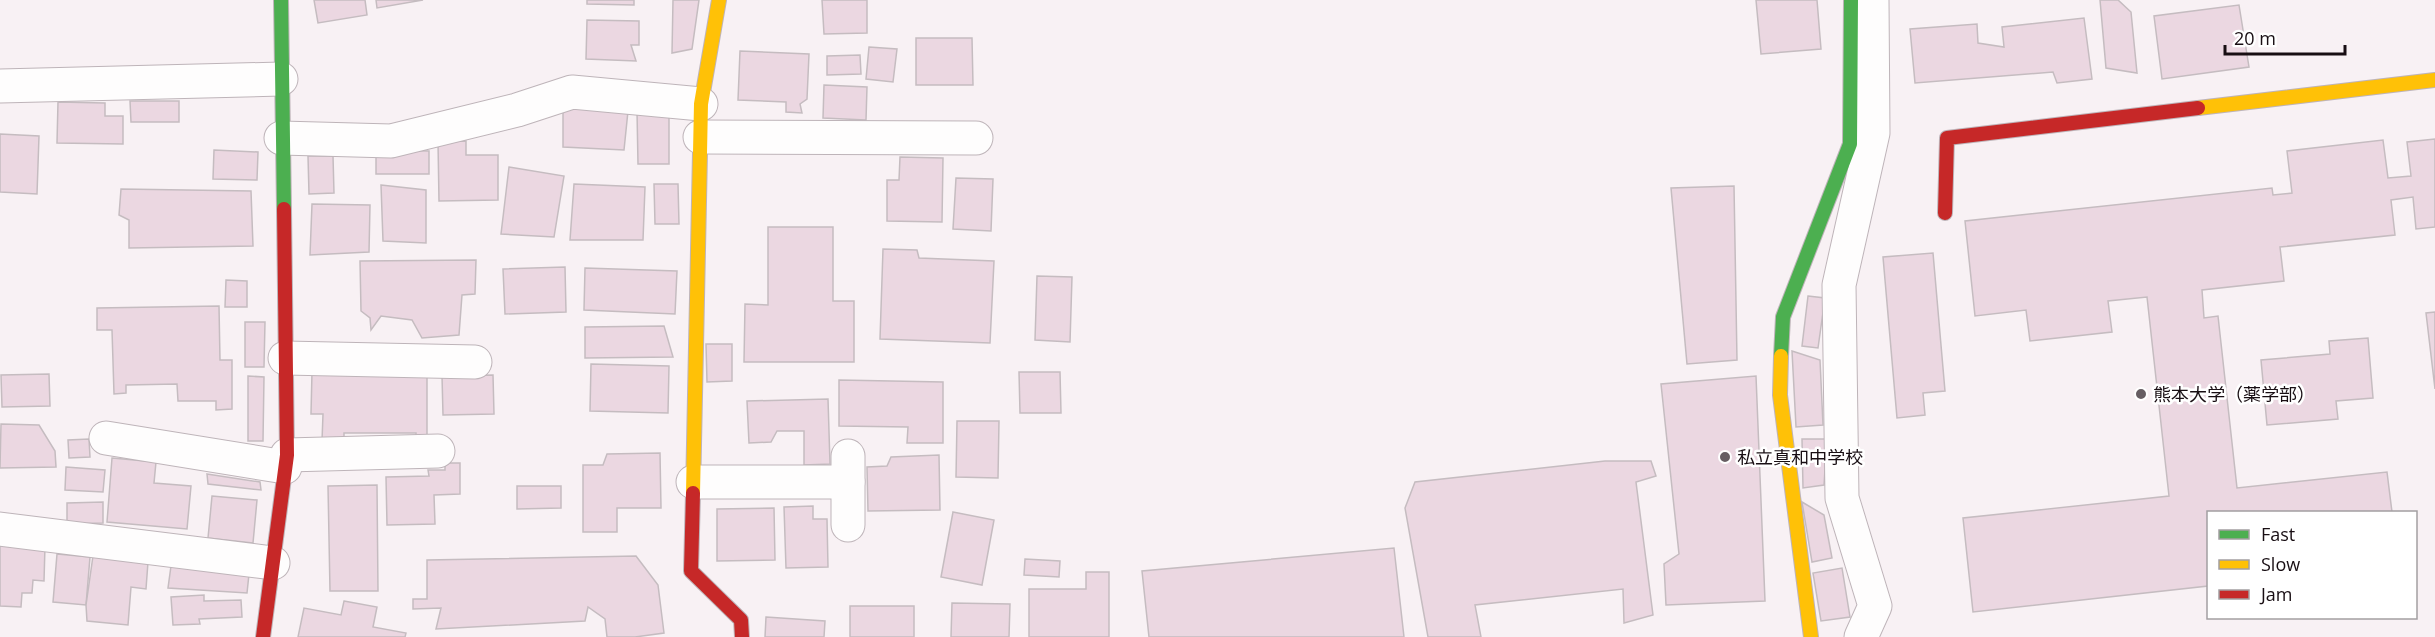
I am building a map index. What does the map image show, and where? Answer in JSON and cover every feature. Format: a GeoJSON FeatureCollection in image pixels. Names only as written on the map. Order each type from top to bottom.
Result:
{"type":"FeatureCollection","features":[{"type":"Feature","properties":{"kind":"street"},"geometry":{"type":"LineString","coordinates":[[263,637],[286,461],[281,0]]}},
{"type":"Feature","properties":{"kind":"street"},"geometry":{"type":"LineString","coordinates":[[719,0],[701,104],[691,571],[741,620],[742,637]]}},
{"type":"Feature","properties":{"kind":"street"},"geometry":{"type":"LineString","coordinates":[[1811,637],[1780,395],[1783,317],[1850,144],[1851,0]]}},
{"type":"Feature","properties":{"kind":"street"},"geometry":{"type":"LineString","coordinates":[[1861,637],[1875,606],[1842,498],[1839,285],[1873,133],[1872,0]]}},
{"type":"Feature","properties":{"kind":"street"},"geometry":{"type":"LineString","coordinates":[[0,86],[281,79]]}},
{"type":"Feature","properties":{"kind":"street"},"geometry":{"type":"LineString","coordinates":[[1945,213],[1947,138],[2435,80]]}},
{"type":"Feature","properties":{"kind":"street"},"geometry":{"type":"LineString","coordinates":[[281,138],[391,141],[517,110],[572,92],[701,104]]}},
{"type":"Feature","properties":{"kind":"street"},"geometry":{"type":"LineString","coordinates":[[700,137],[976,138]]}},
{"type":"Feature","properties":{"kind":"street"},"geometry":{"type":"LineString","coordinates":[[285,358],[475,362]]}},
{"type":"Feature","properties":{"kind":"street"},"geometry":{"type":"LineString","coordinates":[[106,438],[286,461],[438,451]]}},
{"type":"Feature","properties":{"kind":"street"},"geometry":{"type":"LineString","coordinates":[[693,482],[848,469],[848,525]]}},
{"type":"Feature","properties":{"kind":"street"},"geometry":{"type":"LineString","coordinates":[[0,529],[273,563]]}},
{"type":"Feature","properties":{"kind":"building"},"geometry":{"type":"Polygon","coordinates":[[[314,0],[365,0],[367,15],[318,23],[314,0]]]}},
{"type":"Feature","properties":{"kind":"building"},"geometry":{"type":"Polygon","coordinates":[[[376,0],[423,0],[377,8],[376,0]]]}},
{"type":"Feature","properties":{"kind":"building"},"geometry":{"type":"Polygon","coordinates":[[[587,0],[634,0],[634,5],[587,4],[587,0]]]}},
{"type":"Feature","properties":{"kind":"building"},"geometry":{"type":"Polygon","coordinates":[[[673,0],[699,0],[692,49],[672,53],[673,0]]]}},
{"type":"Feature","properties":{"kind":"building"},"geometry":{"type":"Polygon","coordinates":[[[822,0],[867,0],[867,33],[824,34],[822,0]]]}},
{"type":"Feature","properties":{"kind":"building"},"geometry":{"type":"Polygon","coordinates":[[[1756,0],[1817,0],[1821,49],[1761,54],[1756,0]]]}},
{"type":"Feature","properties":{"kind":"building"},"geometry":{"type":"Polygon","coordinates":[[[2100,0],[2118,0],[2131,12],[2137,73],[2106,68],[2100,0]]]}},
{"type":"Feature","properties":{"kind":"building"},"geometry":{"type":"Polygon","coordinates":[[[2239,5],[2249,67],[2162,79],[2154,16],[2239,5]]]}},
{"type":"Feature","properties":{"kind":"building"},"geometry":{"type":"Polygon","coordinates":[[[2084,18],[2092,79],[2057,83],[2053,72],[1915,83],[1910,29],[1977,24],[1978,43],[2004,47],[2002,27],[2084,18]]]}},
{"type":"Feature","properties":{"kind":"building"},"geometry":{"type":"Polygon","coordinates":[[[587,20],[639,21],[639,45],[631,45],[636,61],[586,59],[587,20]]]}},
{"type":"Feature","properties":{"kind":"building"},"geometry":{"type":"Polygon","coordinates":[[[916,38],[972,38],[973,85],[916,85],[916,38]]]}},
{"type":"Feature","properties":{"kind":"building"},"geometry":{"type":"Polygon","coordinates":[[[869,47],[897,49],[893,82],[866,79],[869,47]]]}},
{"type":"Feature","properties":{"kind":"building"},"geometry":{"type":"Polygon","coordinates":[[[740,51],[809,54],[807,99],[800,104],[802,113],[786,112],[786,102],[738,100],[740,51]]]}},
{"type":"Feature","properties":{"kind":"building"},"geometry":{"type":"Polygon","coordinates":[[[860,55],[861,74],[827,75],[827,56],[860,55]]]}},
{"type":"Feature","properties":{"kind":"building"},"geometry":{"type":"Polygon","coordinates":[[[824,85],[867,87],[866,120],[823,118],[824,85]]]}},
{"type":"Feature","properties":{"kind":"building"},"geometry":{"type":"Polygon","coordinates":[[[130,101],[179,101],[179,122],[131,122],[130,101]]]}},
{"type":"Feature","properties":{"kind":"building"},"geometry":{"type":"Polygon","coordinates":[[[58,102],[105,103],[105,116],[123,116],[123,144],[57,143],[58,102]]]}},
{"type":"Feature","properties":{"kind":"building"},"geometry":{"type":"Polygon","coordinates":[[[563,107],[628,111],[624,150],[563,147],[563,107]]]}},
{"type":"Feature","properties":{"kind":"building"},"geometry":{"type":"Polygon","coordinates":[[[637,111],[669,111],[669,164],[638,164],[637,111]]]}},
{"type":"Feature","properties":{"kind":"building"},"geometry":{"type":"Polygon","coordinates":[[[0,134],[39,136],[37,194],[0,192],[0,134]]]}},
{"type":"Feature","properties":{"kind":"building"},"geometry":{"type":"Polygon","coordinates":[[[2435,139],[2435,227],[2416,229],[2413,197],[2391,200],[2395,235],[2280,247],[2284,281],[2202,290],[2204,318],[2218,316],[2237,488],[2387,472],[2392,511],[2207,511],[2207,586],[1973,612],[1963,518],[2169,496],[2147,297],[2108,301],[2112,332],[2030,341],[2026,310],[1975,316],[1965,221],[2272,188],[2273,195],[2292,193],[2287,151],[2383,140],[2388,178],[2411,176],[2407,142],[2435,139]]]}},
{"type":"Feature","properties":{"kind":"building"},"geometry":{"type":"Polygon","coordinates":[[[466,141],[466,155],[498,155],[498,200],[439,201],[438,142],[466,141]]]}},
{"type":"Feature","properties":{"kind":"building"},"geometry":{"type":"Polygon","coordinates":[[[214,150],[258,152],[257,180],[213,179],[214,150]]]}},
{"type":"Feature","properties":{"kind":"building"},"geometry":{"type":"Polygon","coordinates":[[[376,150],[429,151],[429,174],[376,174],[376,150]]]}},
{"type":"Feature","properties":{"kind":"building"},"geometry":{"type":"Polygon","coordinates":[[[308,156],[333,156],[334,193],[309,194],[308,156]]]}},
{"type":"Feature","properties":{"kind":"building"},"geometry":{"type":"Polygon","coordinates":[[[900,157],[943,158],[942,222],[887,221],[887,180],[899,180],[900,157]]]}},
{"type":"Feature","properties":{"kind":"building"},"geometry":{"type":"Polygon","coordinates":[[[509,167],[564,176],[554,237],[501,234],[509,167]]]}},
{"type":"Feature","properties":{"kind":"building"},"geometry":{"type":"Polygon","coordinates":[[[956,178],[993,179],[991,231],[953,229],[956,178]]]}},
{"type":"Feature","properties":{"kind":"building"},"geometry":{"type":"Polygon","coordinates":[[[574,184],[645,187],[643,240],[570,240],[574,184]]]}},
{"type":"Feature","properties":{"kind":"building"},"geometry":{"type":"Polygon","coordinates":[[[654,184],[678,184],[679,224],[655,224],[654,184]]]}},
{"type":"Feature","properties":{"kind":"building"},"geometry":{"type":"Polygon","coordinates":[[[381,185],[426,190],[426,243],[383,241],[381,185]]]}},
{"type":"Feature","properties":{"kind":"building"},"geometry":{"type":"Polygon","coordinates":[[[1734,186],[1737,360],[1687,364],[1671,188],[1734,186]]]}},
{"type":"Feature","properties":{"kind":"building"},"geometry":{"type":"Polygon","coordinates":[[[121,189],[251,191],[253,246],[129,248],[129,220],[119,215],[121,189]]]}},
{"type":"Feature","properties":{"kind":"building"},"geometry":{"type":"Polygon","coordinates":[[[312,204],[370,205],[369,252],[310,255],[312,204]]]}},
{"type":"Feature","properties":{"kind":"building"},"geometry":{"type":"Polygon","coordinates":[[[768,227],[833,227],[833,301],[854,301],[854,362],[744,362],[745,304],[768,305],[768,227]]]}},
{"type":"Feature","properties":{"kind":"building"},"geometry":{"type":"Polygon","coordinates":[[[883,249],[917,250],[919,258],[994,261],[990,343],[880,339],[883,249]]]}},
{"type":"Feature","properties":{"kind":"building"},"geometry":{"type":"Polygon","coordinates":[[[1933,253],[1945,391],[1923,393],[1925,415],[1897,418],[1883,257],[1933,253]]]}},
{"type":"Feature","properties":{"kind":"building"},"geometry":{"type":"Polygon","coordinates":[[[476,260],[475,294],[462,295],[459,335],[422,338],[412,320],[381,316],[371,330],[370,318],[361,311],[360,261],[476,260]]]}},
{"type":"Feature","properties":{"kind":"building"},"geometry":{"type":"Polygon","coordinates":[[[565,267],[566,312],[505,314],[503,269],[565,267]]]}},
{"type":"Feature","properties":{"kind":"building"},"geometry":{"type":"Polygon","coordinates":[[[585,268],[677,271],[675,314],[584,310],[585,268]]]}},
{"type":"Feature","properties":{"kind":"building"},"geometry":{"type":"Polygon","coordinates":[[[1037,276],[1072,277],[1070,342],[1035,340],[1037,276]]]}},
{"type":"Feature","properties":{"kind":"building"},"geometry":{"type":"Polygon","coordinates":[[[226,280],[247,281],[247,307],[225,307],[226,280]]]}},
{"type":"Feature","properties":{"kind":"building"},"geometry":{"type":"Polygon","coordinates":[[[1808,296],[1825,298],[1818,348],[1802,346],[1808,296]]]}},
{"type":"Feature","properties":{"kind":"building"},"geometry":{"type":"Polygon","coordinates":[[[219,306],[220,360],[232,360],[232,409],[216,410],[216,401],[178,401],[177,384],[126,385],[126,393],[114,394],[112,330],[97,330],[97,308],[219,306]]]}},
{"type":"Feature","properties":{"kind":"building"},"geometry":{"type":"Polygon","coordinates":[[[2435,312],[2435,389],[2426,313],[2435,312]]]}},
{"type":"Feature","properties":{"kind":"building"},"geometry":{"type":"Polygon","coordinates":[[[245,322],[265,322],[264,367],[245,367],[245,322]]]}},
{"type":"Feature","properties":{"kind":"building"},"geometry":{"type":"Polygon","coordinates":[[[664,326],[673,357],[585,358],[585,327],[664,326]]]}},
{"type":"Feature","properties":{"kind":"building"},"geometry":{"type":"Polygon","coordinates":[[[2368,338],[2373,398],[2336,401],[2338,419],[2267,425],[2261,360],[2330,354],[2329,341],[2368,338]]]}},
{"type":"Feature","properties":{"kind":"building"},"geometry":{"type":"Polygon","coordinates":[[[706,344],[732,344],[732,381],[707,382],[706,344]]]}},
{"type":"Feature","properties":{"kind":"building"},"geometry":{"type":"Polygon","coordinates":[[[1792,351],[1820,360],[1823,425],[1796,427],[1792,351]]]}},
{"type":"Feature","properties":{"kind":"building"},"geometry":{"type":"Polygon","coordinates":[[[591,364],[669,366],[668,413],[590,411],[591,364]]]}},
{"type":"Feature","properties":{"kind":"building"},"geometry":{"type":"Polygon","coordinates":[[[312,372],[427,372],[427,445],[416,444],[416,433],[344,433],[344,441],[322,441],[323,414],[311,414],[312,372]]]}},
{"type":"Feature","properties":{"kind":"building"},"geometry":{"type":"Polygon","coordinates":[[[1019,372],[1060,372],[1061,413],[1020,413],[1019,372]]]}},
{"type":"Feature","properties":{"kind":"building"},"geometry":{"type":"Polygon","coordinates":[[[49,374],[50,406],[2,407],[1,375],[49,374]]]}},
{"type":"Feature","properties":{"kind":"building"},"geometry":{"type":"Polygon","coordinates":[[[493,375],[494,414],[443,415],[442,376],[493,375]]]}},
{"type":"Feature","properties":{"kind":"building"},"geometry":{"type":"Polygon","coordinates":[[[248,376],[264,377],[263,441],[248,441],[248,376]]]}},
{"type":"Feature","properties":{"kind":"building"},"geometry":{"type":"Polygon","coordinates":[[[1756,376],[1765,601],[1666,605],[1664,564],[1679,554],[1661,384],[1756,376]]]}},
{"type":"Feature","properties":{"kind":"building"},"geometry":{"type":"Polygon","coordinates":[[[839,380],[943,382],[943,443],[907,443],[908,427],[839,426],[839,380]]]}},
{"type":"Feature","properties":{"kind":"building"},"geometry":{"type":"Polygon","coordinates":[[[828,399],[830,464],[804,465],[804,431],[777,431],[771,442],[749,443],[747,401],[828,399]]]}},
{"type":"Feature","properties":{"kind":"building"},"geometry":{"type":"Polygon","coordinates":[[[957,421],[999,421],[998,478],[956,477],[957,421]]]}},
{"type":"Feature","properties":{"kind":"building"},"geometry":{"type":"Polygon","coordinates":[[[1,424],[39,425],[55,451],[56,467],[0,468],[1,424]]]}},
{"type":"Feature","properties":{"kind":"building"},"geometry":{"type":"Polygon","coordinates":[[[89,439],[90,457],[69,458],[68,440],[89,439]]]}},
{"type":"Feature","properties":{"kind":"building"},"geometry":{"type":"Polygon","coordinates":[[[1802,439],[1827,439],[1824,485],[1803,488],[1802,439]]]}},
{"type":"Feature","properties":{"kind":"building"},"geometry":{"type":"Polygon","coordinates":[[[660,453],[661,508],[617,508],[617,532],[583,532],[583,465],[603,465],[607,454],[660,453]]]}},
{"type":"Feature","properties":{"kind":"building"},"geometry":{"type":"Polygon","coordinates":[[[939,455],[940,510],[868,511],[867,467],[887,466],[891,457],[939,455]]]}},
{"type":"Feature","properties":{"kind":"building"},"geometry":{"type":"Polygon","coordinates":[[[112,458],[156,462],[154,483],[191,486],[187,529],[107,522],[112,458]]]}},
{"type":"Feature","properties":{"kind":"building"},"geometry":{"type":"Polygon","coordinates":[[[1605,461],[1651,461],[1656,476],[1636,482],[1653,615],[1624,623],[1623,589],[1475,605],[1481,637],[1428,637],[1405,508],[1415,482],[1605,461]]]}},
{"type":"Feature","properties":{"kind":"building"},"geometry":{"type":"Polygon","coordinates":[[[445,463],[460,463],[460,494],[434,495],[435,524],[387,525],[386,477],[429,476],[428,470],[445,470],[445,463]]]}},
{"type":"Feature","properties":{"kind":"building"},"geometry":{"type":"Polygon","coordinates":[[[66,467],[105,470],[103,492],[65,490],[66,467]]]}},
{"type":"Feature","properties":{"kind":"building"},"geometry":{"type":"Polygon","coordinates":[[[207,474],[260,482],[261,490],[208,484],[207,474]]]}},
{"type":"Feature","properties":{"kind":"building"},"geometry":{"type":"Polygon","coordinates":[[[377,485],[378,591],[330,591],[328,486],[377,485]]]}},
{"type":"Feature","properties":{"kind":"building"},"geometry":{"type":"Polygon","coordinates":[[[517,486],[561,486],[561,508],[517,509],[517,486]]]}},
{"type":"Feature","properties":{"kind":"building"},"geometry":{"type":"Polygon","coordinates":[[[212,496],[257,500],[253,543],[208,538],[212,496]]]}},
{"type":"Feature","properties":{"kind":"building"},"geometry":{"type":"Polygon","coordinates":[[[103,502],[103,523],[67,524],[67,503],[103,502]]]}},
{"type":"Feature","properties":{"kind":"building"},"geometry":{"type":"Polygon","coordinates":[[[1802,502],[1824,515],[1832,558],[1812,562],[1802,502]]]}},
{"type":"Feature","properties":{"kind":"building"},"geometry":{"type":"Polygon","coordinates":[[[813,506],[813,519],[827,519],[828,567],[786,568],[784,507],[813,506]]]}},
{"type":"Feature","properties":{"kind":"building"},"geometry":{"type":"Polygon","coordinates":[[[774,508],[775,560],[717,561],[717,509],[774,508]]]}},
{"type":"Feature","properties":{"kind":"building"},"geometry":{"type":"Polygon","coordinates":[[[953,512],[994,520],[982,585],[941,577],[953,512]]]}},
{"type":"Feature","properties":{"kind":"building"},"geometry":{"type":"Polygon","coordinates":[[[0,545],[45,546],[44,581],[33,580],[32,593],[22,593],[21,607],[0,606],[0,545]]]}},
{"type":"Feature","properties":{"kind":"building"},"geometry":{"type":"Polygon","coordinates":[[[1394,548],[1404,637],[1149,637],[1142,571],[1394,548]]]}},
{"type":"Feature","properties":{"kind":"building"},"geometry":{"type":"Polygon","coordinates":[[[57,554],[90,557],[86,605],[53,602],[57,554]]]}},
{"type":"Feature","properties":{"kind":"building"},"geometry":{"type":"Polygon","coordinates":[[[93,556],[148,562],[146,589],[131,587],[128,625],[87,621],[86,605],[93,556]]]}},
{"type":"Feature","properties":{"kind":"building"},"geometry":{"type":"Polygon","coordinates":[[[636,556],[658,585],[664,633],[635,637],[607,637],[605,619],[588,607],[585,621],[436,629],[441,608],[413,609],[413,599],[427,599],[427,560],[636,556]]]}},
{"type":"Feature","properties":{"kind":"building"},"geometry":{"type":"Polygon","coordinates":[[[1025,559],[1060,561],[1059,577],[1024,575],[1025,559]]]}},
{"type":"Feature","properties":{"kind":"building"},"geometry":{"type":"Polygon","coordinates":[[[171,566],[249,574],[247,593],[168,588],[171,566]]]}},
{"type":"Feature","properties":{"kind":"building"},"geometry":{"type":"Polygon","coordinates":[[[1842,568],[1850,617],[1821,621],[1813,573],[1842,568]]]}},
{"type":"Feature","properties":{"kind":"building"},"geometry":{"type":"Polygon","coordinates":[[[1086,572],[1109,572],[1109,637],[1029,637],[1029,589],[1086,589],[1086,572]]]}},
{"type":"Feature","properties":{"kind":"building"},"geometry":{"type":"Polygon","coordinates":[[[204,595],[204,601],[241,600],[242,617],[199,619],[200,624],[173,625],[171,597],[204,595]]]}},
{"type":"Feature","properties":{"kind":"building"},"geometry":{"type":"Polygon","coordinates":[[[344,601],[377,607],[373,627],[406,633],[405,637],[298,637],[304,608],[341,615],[344,601]]]}},
{"type":"Feature","properties":{"kind":"building"},"geometry":{"type":"Polygon","coordinates":[[[952,603],[1010,604],[1009,637],[951,637],[952,603]]]}},
{"type":"Feature","properties":{"kind":"building"},"geometry":{"type":"Polygon","coordinates":[[[850,606],[914,606],[914,637],[850,637],[850,606]]]}},
{"type":"Feature","properties":{"kind":"building"},"geometry":{"type":"Polygon","coordinates":[[[766,617],[825,621],[824,637],[765,637],[766,617]]]}},
{"type":"Feature","properties":{"kind":"traffic: fast"},"geometry":{"type":"LineString","coordinates":[[281,0],[284,209]]}},
{"type":"Feature","properties":{"kind":"traffic: fast"},"geometry":{"type":"LineString","coordinates":[[1781,356],[1783,317],[1850,144],[1851,0]]}},
{"type":"Feature","properties":{"kind":"traffic: slow"},"geometry":{"type":"LineString","coordinates":[[693,493],[701,104],[719,0]]}},
{"type":"Feature","properties":{"kind":"traffic: slow"},"geometry":{"type":"LineString","coordinates":[[2198,108],[2435,80]]}},
{"type":"Feature","properties":{"kind":"traffic: slow"},"geometry":{"type":"LineString","coordinates":[[1781,356],[1780,395],[1811,637]]}},
{"type":"Feature","properties":{"kind":"traffic: jam"},"geometry":{"type":"LineString","coordinates":[[1945,213],[1947,138],[2198,108]]}},
{"type":"Feature","properties":{"kind":"traffic: jam"},"geometry":{"type":"LineString","coordinates":[[263,637],[287,455],[284,209]]}},
{"type":"Feature","properties":{"kind":"traffic: jam"},"geometry":{"type":"LineString","coordinates":[[693,493],[691,571],[741,620],[742,637]]}},
{"type":"Feature","properties":{"kind":"place","name":"熊本大学（薬学部）"},"geometry":{"type":"Point","coordinates":[2141,394]}},
{"type":"Feature","properties":{"kind":"place","name":"私立真和中学校"},"geometry":{"type":"Point","coordinates":[1725,457]}}]}
